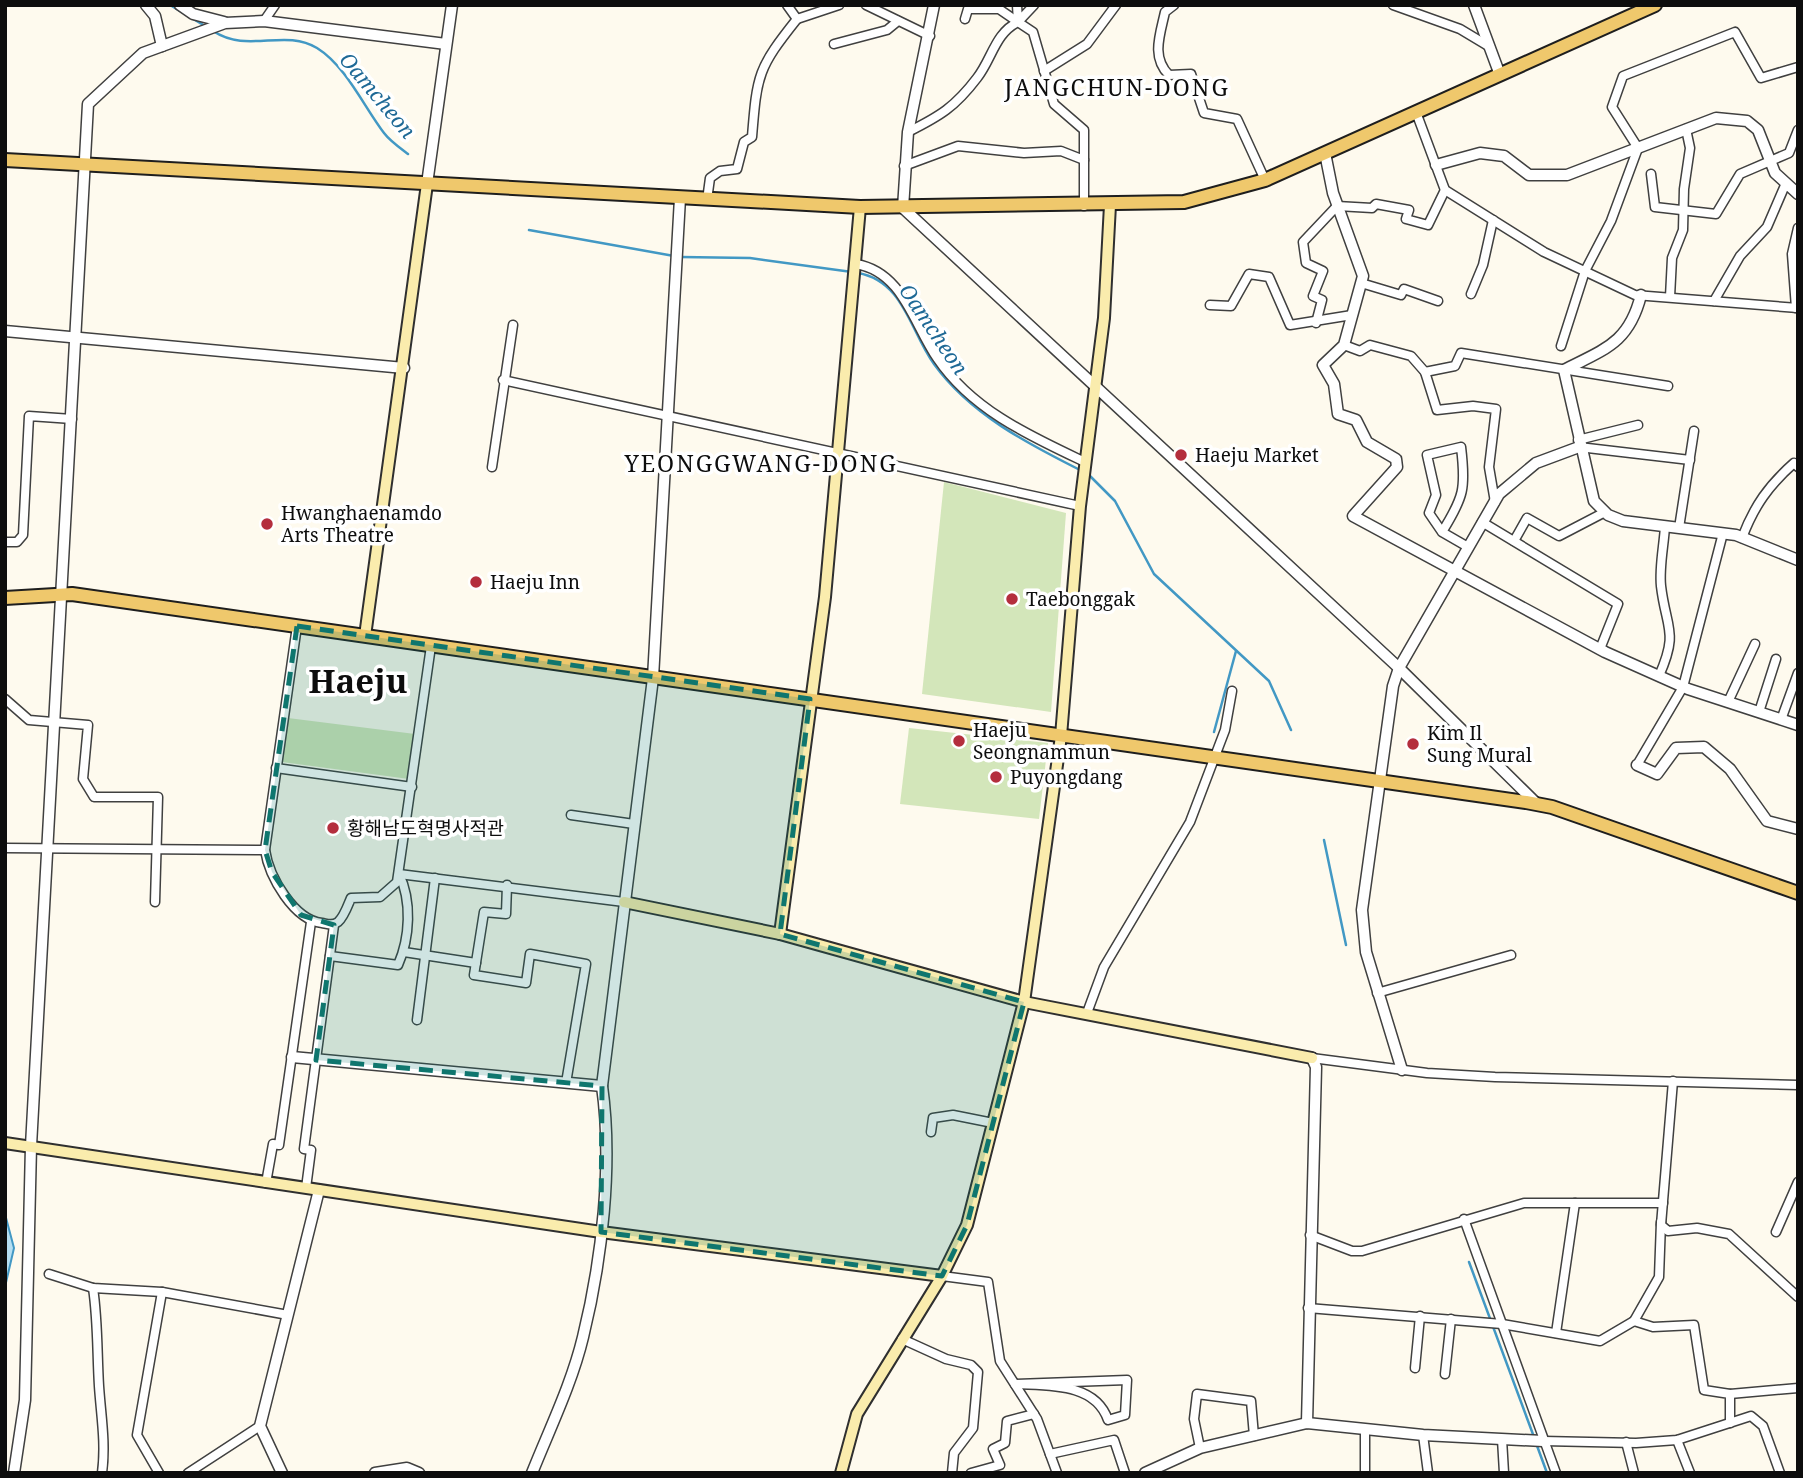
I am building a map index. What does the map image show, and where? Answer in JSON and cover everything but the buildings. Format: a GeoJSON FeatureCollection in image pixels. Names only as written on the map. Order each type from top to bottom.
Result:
{"type":"FeatureCollection","features":[{"type":"Feature","properties":{"kind":"main road"},"geometry":{"type":"LineString","coordinates":[[5,160],[860,207],[1084,206],[1184,202],[1265,180],[1655,5]]}},
{"type":"Feature","properties":{"kind":"main road"},"geometry":{"type":"LineString","coordinates":[[365,636],[404,368],[427,184]]}},
{"type":"Feature","properties":{"kind":"main road"},"geometry":{"type":"LineString","coordinates":[[841,1473],[857,1414],[942,1276],[967,1225],[1024,1002],[1061,736],[1082,481],[1105,307],[1110,205]]}},
{"type":"Feature","properties":{"kind":"main road"},"geometry":{"type":"LineString","coordinates":[[780,934],[825,597],[860,207]]}},
{"type":"Feature","properties":{"kind":"main road"},"geometry":{"type":"LineString","coordinates":[[5,598],[62,593],[1537,804],[1798,893]]}},
{"type":"Feature","properties":{"kind":"main road"},"geometry":{"type":"LineString","coordinates":[[624,902],[780,934],[1024,1002],[1312,1058]]}},
{"type":"Feature","properties":{"kind":"main road"},"geometry":{"type":"LineString","coordinates":[[5,1143],[601,1232],[942,1276]]}},
{"type":"Feature","properties":{"kind":"street"},"geometry":{"type":"LineString","coordinates":[[146,5],[155,16],[162,46]]}},
{"type":"Feature","properties":{"kind":"street"},"geometry":{"type":"LineString","coordinates":[[180,5],[193,14],[221,24]]}},
{"type":"Feature","properties":{"kind":"street"},"geometry":{"type":"LineString","coordinates":[[264,21],[275,5]]}},
{"type":"Feature","properties":{"kind":"street"},"geometry":{"type":"LineString","coordinates":[[427,184],[452,5]]}},
{"type":"Feature","properties":{"kind":"street"},"geometry":{"type":"LineString","coordinates":[[788,5],[797,19]]}},
{"type":"Feature","properties":{"kind":"street"},"geometry":{"type":"LineString","coordinates":[[707,200],[713,174],[737,169],[741,149],[752,136],[757,81],[766,58],[797,19],[839,5]]}},
{"type":"Feature","properties":{"kind":"street"},"geometry":{"type":"LineString","coordinates":[[866,5],[929,36]]}},
{"type":"Feature","properties":{"kind":"street"},"geometry":{"type":"LineString","coordinates":[[934,5],[908,132],[903,208],[1399,668],[1537,804]]}},
{"type":"Feature","properties":{"kind":"street"},"geometry":{"type":"LineString","coordinates":[[1017,5],[1018,22]]}},
{"type":"Feature","properties":{"kind":"street"},"geometry":{"type":"LineString","coordinates":[[908,132],[948,112],[978,76],[1004,28],[1018,22],[1034,5]]}},
{"type":"Feature","properties":{"kind":"street"},"geometry":{"type":"LineString","coordinates":[[1044,71],[1087,44],[1116,5]]}},
{"type":"Feature","properties":{"kind":"street"},"geometry":{"type":"LineString","coordinates":[[1174,5],[1165,12],[1157,48],[1160,66],[1169,75],[1191,74],[1204,113],[1237,119],[1265,180]]}},
{"type":"Feature","properties":{"kind":"street"},"geometry":{"type":"LineString","coordinates":[[1392,5],[1460,29],[1490,47]]}},
{"type":"Feature","properties":{"kind":"street"},"geometry":{"type":"LineString","coordinates":[[1475,5],[1500,75]]}},
{"type":"Feature","properties":{"kind":"street"},"geometry":{"type":"LineString","coordinates":[[965,19],[968,9],[999,9],[1033,32],[1054,104],[1084,130],[1084,206]]}},
{"type":"Feature","properties":{"kind":"street"},"geometry":{"type":"LineString","coordinates":[[15,1473],[25,1400],[31,1146],[88,104],[143,53],[221,24],[264,21],[446,44]]}},
{"type":"Feature","properties":{"kind":"street"},"geometry":{"type":"LineString","coordinates":[[834,44],[887,30],[898,21]]}},
{"type":"Feature","properties":{"kind":"street"},"geometry":{"type":"LineString","coordinates":[[1638,148],[1612,107],[1623,76],[1735,32],[1761,78],[1798,67]]}},
{"type":"Feature","properties":{"kind":"street"},"geometry":{"type":"LineString","coordinates":[[1416,112],[1445,190],[1544,252],[1641,295],[1797,308],[1791,254],[1798,228]]}},
{"type":"Feature","properties":{"kind":"street"},"geometry":{"type":"LineString","coordinates":[[1436,165],[1480,153],[1504,156],[1529,174],[1546,177],[1567,175],[1716,118],[1747,121],[1758,130],[1775,173],[1798,194]]}},
{"type":"Feature","properties":{"kind":"street"},"geometry":{"type":"LineString","coordinates":[[1670,298],[1672,258],[1684,230],[1690,148],[1686,129]]}},
{"type":"Feature","properties":{"kind":"street"},"geometry":{"type":"LineString","coordinates":[[1651,174],[1655,207],[1716,214],[1740,174],[1789,153],[1798,130]]}},
{"type":"Feature","properties":{"kind":"street"},"geometry":{"type":"LineString","coordinates":[[904,166],[958,146],[1024,153],[1061,151],[1084,160]]}},
{"type":"Feature","properties":{"kind":"street"},"geometry":{"type":"LineString","coordinates":[[1561,346],[1585,271],[1611,221],[1638,148]]}},
{"type":"Feature","properties":{"kind":"street"},"geometry":{"type":"LineString","coordinates":[[1325,153],[1338,206],[1363,276],[1344,345],[1323,365],[1334,384],[1338,414],[1356,420],[1367,442],[1396,458],[1397,467],[1353,516],[1600,649],[1683,687],[1798,725]]}},
{"type":"Feature","properties":{"kind":"street"},"geometry":{"type":"LineString","coordinates":[[1714,301],[1740,256],[1767,227],[1786,183]]}},
{"type":"Feature","properties":{"kind":"street"},"geometry":{"type":"LineString","coordinates":[[1316,323],[1322,300],[1313,296],[1323,271],[1306,263],[1303,242],[1338,206],[1372,208],[1376,204],[1409,210],[1406,219],[1428,225],[1445,190]]}},
{"type":"Feature","properties":{"kind":"street"},"geometry":{"type":"LineString","coordinates":[[533,1473],[583,1336],[601,1232],[606,1127],[602,1086],[653,678],[680,198]]}},
{"type":"Feature","properties":{"kind":"street"},"geometry":{"type":"LineString","coordinates":[[1471,294],[1483,265],[1493,220]]}},
{"type":"Feature","properties":{"kind":"street"},"geometry":{"type":"LineString","coordinates":[[856,264],[871,267],[883,275],[909,304],[937,358],[968,394],[1016,429],[1085,462]]}},
{"type":"Feature","properties":{"kind":"street"},"geometry":{"type":"LineString","coordinates":[[1210,305],[1231,306],[1249,275],[1269,277],[1290,325],[1316,323],[1352,315]]}},
{"type":"Feature","properties":{"kind":"street"},"geometry":{"type":"LineString","coordinates":[[1361,283],[1401,295],[1404,289],[1438,301]]}},
{"type":"Feature","properties":{"kind":"street"},"geometry":{"type":"LineString","coordinates":[[1564,370],[1609,348],[1634,321],[1641,295]]}},
{"type":"Feature","properties":{"kind":"street"},"geometry":{"type":"LineString","coordinates":[[492,467],[513,324]]}},
{"type":"Feature","properties":{"kind":"street"},"geometry":{"type":"LineString","coordinates":[[5,331],[404,368]]}},
{"type":"Feature","properties":{"kind":"street"},"geometry":{"type":"LineString","coordinates":[[1344,345],[1360,351],[1370,345],[1411,356],[1425,372],[1437,410],[1473,406],[1496,409],[1489,467],[1495,502]]}},
{"type":"Feature","properties":{"kind":"street"},"geometry":{"type":"LineString","coordinates":[[1425,372],[1455,366],[1461,353],[1668,386]]}},
{"type":"Feature","properties":{"kind":"street"},"geometry":{"type":"LineString","coordinates":[[1564,370],[1594,502],[1605,512],[1623,521],[1723,533],[1798,560]]}},
{"type":"Feature","properties":{"kind":"street"},"geometry":{"type":"LineString","coordinates":[[503,380],[1080,506]]}},
{"type":"Feature","properties":{"kind":"street"},"geometry":{"type":"LineString","coordinates":[[5,542],[17,541],[23,535],[29,416],[72,419]]}},
{"type":"Feature","properties":{"kind":"street"},"geometry":{"type":"LineString","coordinates":[[1402,1070],[1366,952],[1362,910],[1378,783],[1393,686],[1399,668],[1495,502],[1536,463],[1579,443],[1638,425]]}},
{"type":"Feature","properties":{"kind":"street"},"geometry":{"type":"LineString","coordinates":[[1679,528],[1694,430]]}},
{"type":"Feature","properties":{"kind":"street"},"geometry":{"type":"LineString","coordinates":[[1579,443],[1689,460]]}},
{"type":"Feature","properties":{"kind":"street"},"geometry":{"type":"LineString","coordinates":[[1442,532],[1455,512],[1466,484],[1461,447],[1427,455],[1436,495],[1429,513],[1442,532],[1468,547]]}},
{"type":"Feature","properties":{"kind":"street"},"geometry":{"type":"LineString","coordinates":[[1742,538],[1751,513],[1773,482],[1794,463],[1798,467]]}},
{"type":"Feature","properties":{"kind":"street"},"geometry":{"type":"LineString","coordinates":[[1514,541],[1527,519],[1559,536],[1605,512]]}},
{"type":"Feature","properties":{"kind":"street"},"geometry":{"type":"LineString","coordinates":[[1482,522],[1618,604],[1600,649]]}},
{"type":"Feature","properties":{"kind":"street"},"geometry":{"type":"LineString","coordinates":[[1659,676],[1670,651],[1670,621],[1661,586],[1665,526]]}},
{"type":"Feature","properties":{"kind":"street"},"geometry":{"type":"LineString","coordinates":[[1723,533],[1683,687],[1637,765],[1657,774],[1676,748],[1704,747],[1730,769],[1767,821],[1798,829]]}},
{"type":"Feature","properties":{"kind":"street"},"geometry":{"type":"LineString","coordinates":[[297,626],[265,850],[272,872],[301,915],[311,922],[334,925],[340,921],[351,898],[380,897],[394,888],[399,874],[431,646]]}},
{"type":"Feature","properties":{"kind":"street"},"geometry":{"type":"LineString","coordinates":[[1728,702],[1755,644]]}},
{"type":"Feature","properties":{"kind":"street"},"geometry":{"type":"LineString","coordinates":[[1759,712],[1776,659]]}},
{"type":"Feature","properties":{"kind":"street"},"geometry":{"type":"LineString","coordinates":[[1781,720],[1798,673]]}},
{"type":"Feature","properties":{"kind":"street"},"geometry":{"type":"LineString","coordinates":[[1087,1013],[1104,967],[1181,840],[1225,730],[1232,691]]}},
{"type":"Feature","properties":{"kind":"street"},"geometry":{"type":"LineString","coordinates":[[5,699],[29,720],[88,725],[83,779],[94,797],[158,797],[155,902]]}},
{"type":"Feature","properties":{"kind":"street"},"geometry":{"type":"LineString","coordinates":[[276,768],[412,787]]}},
{"type":"Feature","properties":{"kind":"street"},"geometry":{"type":"LineString","coordinates":[[571,815],[634,824]]}},
{"type":"Feature","properties":{"kind":"street"},"geometry":{"type":"LineString","coordinates":[[5,848],[265,850]]}},
{"type":"Feature","properties":{"kind":"street"},"geometry":{"type":"LineString","coordinates":[[399,874],[507,885],[624,902]]}},
{"type":"Feature","properties":{"kind":"street"},"geometry":{"type":"LineString","coordinates":[[330,956],[398,965],[404,952],[409,897],[399,874]]}},
{"type":"Feature","properties":{"kind":"street"},"geometry":{"type":"LineString","coordinates":[[417,1020],[436,878]]}},
{"type":"Feature","properties":{"kind":"street"},"geometry":{"type":"LineString","coordinates":[[507,885],[506,914],[484,912],[474,975],[526,983],[530,954],[586,964],[566,1083]]}},
{"type":"Feature","properties":{"kind":"street"},"geometry":{"type":"LineString","coordinates":[[266,1183],[273,1144],[279,1145],[311,922]]}},
{"type":"Feature","properties":{"kind":"street"},"geometry":{"type":"LineString","coordinates":[[306,1188],[311,1150],[304,1149],[334,925]]}},
{"type":"Feature","properties":{"kind":"street"},"geometry":{"type":"LineString","coordinates":[[404,952],[475,964]]}},
{"type":"Feature","properties":{"kind":"street"},"geometry":{"type":"LineString","coordinates":[[1377,993],[1511,956]]}},
{"type":"Feature","properties":{"kind":"street"},"geometry":{"type":"LineString","coordinates":[[292,1057],[602,1086]]}},
{"type":"Feature","properties":{"kind":"street"},"geometry":{"type":"LineString","coordinates":[[1312,1058],[1402,1070],[1508,1078],[1798,1084]]}},
{"type":"Feature","properties":{"kind":"street"},"geometry":{"type":"LineString","coordinates":[[1307,1423],[1316,1067],[1312,1058]]}},
{"type":"Feature","properties":{"kind":"street"},"geometry":{"type":"LineString","coordinates":[[1308,1308],[1502,1324],[1600,1341],[1634,1321],[1658,1277],[1673,1081]]}},
{"type":"Feature","properties":{"kind":"street"},"geometry":{"type":"LineString","coordinates":[[931,1132],[933,1118],[953,1115],[993,1124]]}},
{"type":"Feature","properties":{"kind":"street"},"geometry":{"type":"LineString","coordinates":[[1776,1232],[1798,1182]]}},
{"type":"Feature","properties":{"kind":"street"},"geometry":{"type":"LineString","coordinates":[[282,1473],[260,1426],[319,1190]]}},
{"type":"Feature","properties":{"kind":"street"},"geometry":{"type":"LineString","coordinates":[[1310,1235],[1352,1251],[1362,1251],[1524,1203],[1663,1203]]}},
{"type":"Feature","properties":{"kind":"street"},"geometry":{"type":"LineString","coordinates":[[1556,1333],[1575,1203]]}},
{"type":"Feature","properties":{"kind":"street"},"geometry":{"type":"LineString","coordinates":[[1464,1219],[1502,1324],[1538,1440],[1556,1473]]}},
{"type":"Feature","properties":{"kind":"street"},"geometry":{"type":"LineString","coordinates":[[1661,1225],[1668,1231],[1697,1228],[1729,1234],[1798,1297]]}},
{"type":"Feature","properties":{"kind":"street"},"geometry":{"type":"LineString","coordinates":[[49,1274],[93,1288],[162,1292],[288,1315]]}},
{"type":"Feature","properties":{"kind":"street"},"geometry":{"type":"LineString","coordinates":[[942,1276],[988,1282],[1000,1362],[1034,1414],[1057,1473]]}},
{"type":"Feature","properties":{"kind":"street"},"geometry":{"type":"LineString","coordinates":[[93,1288],[99,1325],[101,1418],[106,1446],[102,1473]]}},
{"type":"Feature","properties":{"kind":"street"},"geometry":{"type":"LineString","coordinates":[[159,1473],[137,1435],[162,1292]]}},
{"type":"Feature","properties":{"kind":"street"},"geometry":{"type":"LineString","coordinates":[[1415,1368],[1420,1317]]}},
{"type":"Feature","properties":{"kind":"street"},"geometry":{"type":"LineString","coordinates":[[1445,1374],[1451,1319]]}},
{"type":"Feature","properties":{"kind":"street"},"geometry":{"type":"LineString","coordinates":[[1634,1321],[1653,1327],[1694,1325],[1704,1390],[1730,1394],[1798,1388]]}},
{"type":"Feature","properties":{"kind":"street"},"geometry":{"type":"LineString","coordinates":[[902,1339],[946,1359],[971,1365],[978,1372],[973,1428],[954,1453],[953,1473]]}},
{"type":"Feature","properties":{"kind":"street"},"geometry":{"type":"LineString","coordinates":[[1127,1380],[1125,1415],[1108,1420],[1105,1410],[1094,1399],[1071,1388],[1014,1384],[1127,1380]]}},
{"type":"Feature","properties":{"kind":"street"},"geometry":{"type":"LineString","coordinates":[[1200,1448],[1194,1419],[1197,1394],[1251,1401],[1254,1436]]}},
{"type":"Feature","properties":{"kind":"street"},"geometry":{"type":"LineString","coordinates":[[1730,1394],[1730,1423]]}},
{"type":"Feature","properties":{"kind":"street"},"geometry":{"type":"LineString","coordinates":[[971,1473],[1000,1465],[993,1449],[1005,1443],[1007,1422],[1034,1414]]}},
{"type":"Feature","properties":{"kind":"street"},"geometry":{"type":"LineString","coordinates":[[1145,1473],[1200,1448],[1307,1423],[1502,1439],[1626,1442],[1677,1440],[1751,1416],[1763,1426],[1780,1473]]}},
{"type":"Feature","properties":{"kind":"street"},"geometry":{"type":"LineString","coordinates":[[188,1473],[260,1426]]}},
{"type":"Feature","properties":{"kind":"street"},"geometry":{"type":"LineString","coordinates":[[1365,1429],[1365,1473]]}},
{"type":"Feature","properties":{"kind":"street"},"geometry":{"type":"LineString","coordinates":[[1423,1434],[1428,1473]]}},
{"type":"Feature","properties":{"kind":"street"},"geometry":{"type":"LineString","coordinates":[[1502,1439],[1504,1473]]}},
{"type":"Feature","properties":{"kind":"street"},"geometry":{"type":"LineString","coordinates":[[1050,1454],[1114,1440],[1125,1473]]}},
{"type":"Feature","properties":{"kind":"street"},"geometry":{"type":"LineString","coordinates":[[1677,1440],[1690,1473]]}},
{"type":"Feature","properties":{"kind":"street"},"geometry":{"type":"LineString","coordinates":[[1626,1442],[1634,1473]]}},
{"type":"Feature","properties":{"kind":"street"},"geometry":{"type":"LineString","coordinates":[[374,1473],[407,1468],[419,1473]]}},
{"type":"Feature","properties":{"kind":"highlighted area"},"geometry":{"type":"Polygon","coordinates":[[[297,626],[810,699],[780,934],[1024,1002],[967,1225],[942,1276],[601,1232],[602,1086],[316,1060],[334,925],[301,915],[272,872],[265,850],[297,626]]]}},
{"type":"Feature","properties":{"kind":"green space"},"geometry":{"type":"Polygon","coordinates":[[[944,482],[1066,513],[1051,712],[922,694],[944,482]]]}},
{"type":"Feature","properties":{"kind":"green space"},"geometry":{"type":"Polygon","coordinates":[[[288,718],[415,734],[409,779],[282,762],[288,718]]]}},
{"type":"Feature","properties":{"kind":"green space"},"geometry":{"type":"Polygon","coordinates":[[[909,728],[1048,743],[1039,819],[900,804],[909,728]]]}},
{"type":"Feature","properties":{"kind":"water"},"geometry":{"type":"Polygon","coordinates":[[[5,1214],[14,1248],[5,1287],[5,1214]]]}},
{"type":"Feature","properties":{"kind":"waterway","name":"Oamcheon"},"geometry":{"type":"LineString","coordinates":[[170,5],[205,26]]}},
{"type":"Feature","properties":{"kind":"waterway","name":"Oamcheon"},"geometry":{"type":"LineString","coordinates":[[213,31],[239,41],[292,40],[317,48],[346,76],[386,136],[408,154]]}},
{"type":"Feature","properties":{"kind":"waterway","name":"Oamcheon"},"geometry":{"type":"LineString","coordinates":[[529,230],[674,256]]}},
{"type":"Feature","properties":{"kind":"waterway","name":"Oamcheon"},"geometry":{"type":"LineString","coordinates":[[681,257],[750,258],[852,272]]}},
{"type":"Feature","properties":{"kind":"waterway","name":"Oamcheon"},"geometry":{"type":"LineString","coordinates":[[858,273],[886,286],[896,297],[934,364],[965,398],[1001,426],[1082,471]]}},
{"type":"Feature","properties":{"kind":"waterway","name":"Oamcheon"},"geometry":{"type":"LineString","coordinates":[[1088,474],[1115,501],[1154,574],[1269,681],[1291,730]]}},
{"type":"Feature","properties":{"kind":"waterway"},"geometry":{"type":"LineString","coordinates":[[1214,732],[1236,651]]}},
{"type":"Feature","properties":{"kind":"waterway"},"geometry":{"type":"LineString","coordinates":[[1324,840],[1346,945]]}},
{"type":"Feature","properties":{"kind":"waterway"},"geometry":{"type":"LineString","coordinates":[[1469,1262],[1534,1437]]}},
{"type":"Feature","properties":{"kind":"waterway"},"geometry":{"type":"LineString","coordinates":[[1536,1443],[1547,1473]]}},
{"type":"Feature","properties":{"kind":"place","name":"Haeju Market"},"geometry":{"type":"Point","coordinates":[1181,455]}},
{"type":"Feature","properties":{"kind":"place","name":"Hwanghaenamdo Arts Theatre"},"geometry":{"type":"Point","coordinates":[267,524]}},
{"type":"Feature","properties":{"kind":"place","name":"Haeju Inn"},"geometry":{"type":"Point","coordinates":[476,582]}},
{"type":"Feature","properties":{"kind":"place","name":"Taebonggak"},"geometry":{"type":"Point","coordinates":[1012,599]}},
{"type":"Feature","properties":{"kind":"place","name":"Haeju Seongnammun"},"geometry":{"type":"Point","coordinates":[959,741]}},
{"type":"Feature","properties":{"kind":"place","name":"Kim Il Sung Mural"},"geometry":{"type":"Point","coordinates":[1413,744]}},
{"type":"Feature","properties":{"kind":"place","name":"Puyongdang"},"geometry":{"type":"Point","coordinates":[996,777]}},
{"type":"Feature","properties":{"kind":"place","name":"황해남도혁명사적관"},"geometry":{"type":"Point","coordinates":[333,828]}},
{"type":"Feature","properties":{"kind":"district","name":"JANGCHUN-DONG"},"geometry":{"type":"Point","coordinates":[1117,87]}},
{"type":"Feature","properties":{"kind":"district","name":"YEONGGWANG-DONG"},"geometry":{"type":"Point","coordinates":[761,463]}},
{"type":"Feature","properties":{"kind":"district","name":"Haeju"},"geometry":{"type":"Point","coordinates":[358,680]}}]}
